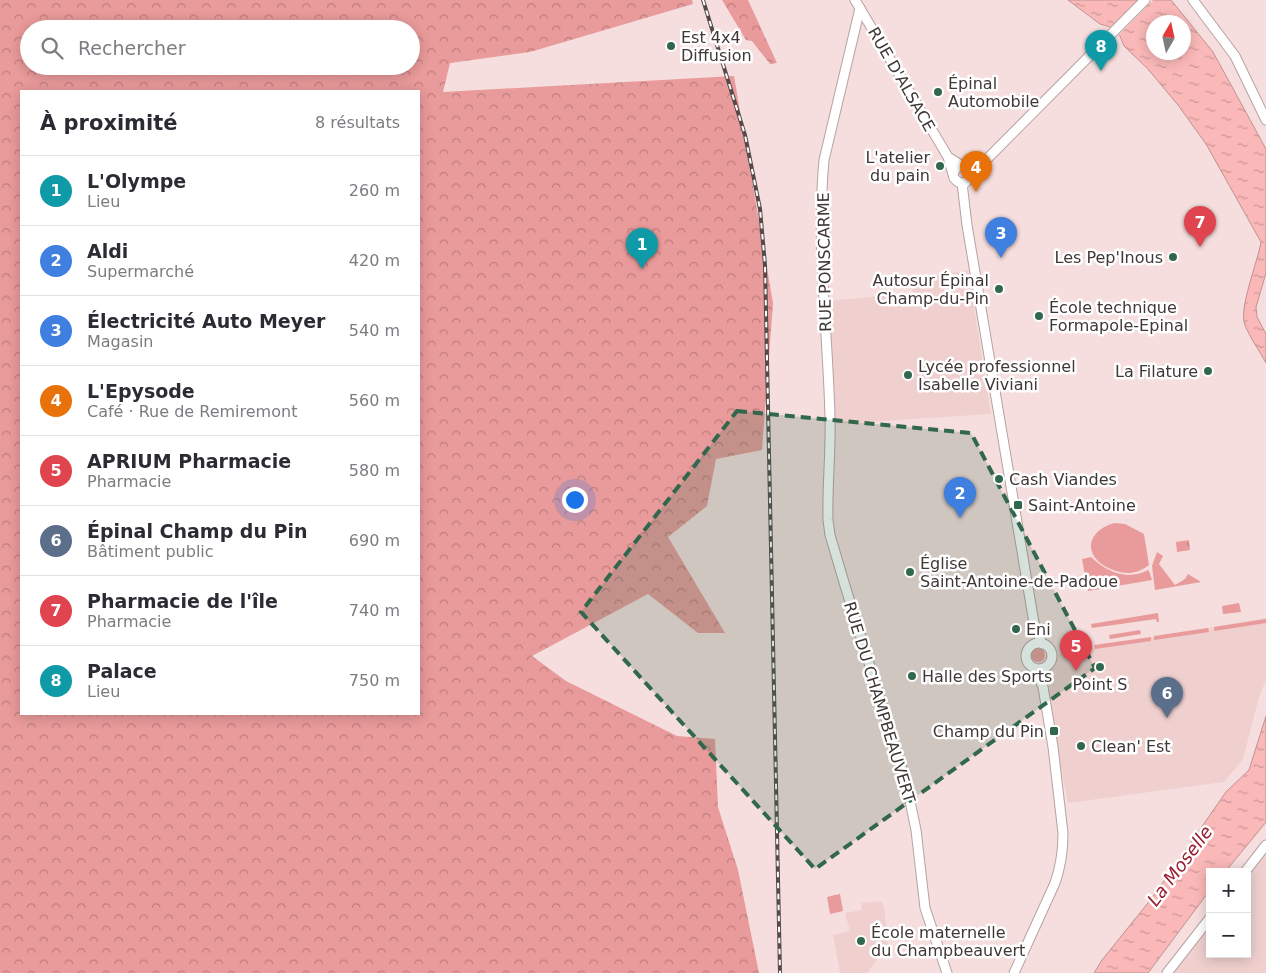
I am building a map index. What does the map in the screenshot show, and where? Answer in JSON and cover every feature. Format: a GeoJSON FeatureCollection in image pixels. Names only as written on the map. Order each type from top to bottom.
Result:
{"type":"FeatureCollection","features":[{"type":"Feature","properties":{"kind":"street"},"geometry":{"type":"LineString","coordinates":[[966,170],[968,181],[962,183],[956,180],[954,174],[956,168],[966,170],[981,168],[985,161],[1145,0]]}},
{"type":"Feature","properties":{"kind":"street"},"geometry":{"type":"LineString","coordinates":[[1193,0],[1235,56],[1266,120]]}},
{"type":"Feature","properties":{"kind":"street","name":"RUE D'ALSACE"},"geometry":{"type":"LineString","coordinates":[[858,4],[948,157],[954,174]]}},
{"type":"Feature","properties":{"kind":"street","name":"RUE PONSCARME"},"geometry":{"type":"LineString","coordinates":[[828,520],[830,417],[821,238],[823,174],[824,160],[858,4]]}},
{"type":"Feature","properties":{"kind":"street","name":"RUE D'ALSACE"},"geometry":{"type":"LineString","coordinates":[[948,157],[966,170]]}},
{"type":"Feature","properties":{"kind":"street"},"geometry":{"type":"LineString","coordinates":[[962,183],[1000,430],[1034,623],[1042,644]]}},
{"type":"Feature","properties":{"kind":"street","name":"RUE DU CHAMPBEAUVERT"},"geometry":{"type":"LineString","coordinates":[[828,520],[830,535],[846,589],[906,782],[916,830],[925,908],[947,973]]}},
{"type":"Feature","properties":{"kind":"street"},"geometry":{"type":"LineString","coordinates":[[1034,623],[1026,660],[1034,668],[1045,668]]}},
{"type":"Feature","properties":{"kind":"street"},"geometry":{"type":"LineString","coordinates":[[1014,973],[1055,883],[1059,870],[1064,833],[1043,687],[1045,668],[1050,662],[1051,652],[1048,647],[1042,644],[1030,647]]}},
{"type":"Feature","properties":{"kind":"street"},"geometry":{"type":"LineString","coordinates":[[1034,668],[1043,687]]}},
{"type":"Feature","properties":{"kind":"street"},"geometry":{"type":"LineString","coordinates":[[1248,868],[1266,845]]}},
{"type":"Feature","properties":{"kind":"street"},"geometry":{"type":"LineString","coordinates":[[1168,973],[1206,923]]}},
{"type":"Feature","properties":{"kind":"highlighted area"},"geometry":{"type":"Polygon","coordinates":[[[737,411],[971,433],[1095,668],[815,869],[581,612],[737,411]]]}},
{"type":"Feature","properties":{"kind":"shaded area","name":"Lycée professionnel Isabelle Viviani"},"geometry":{"type":"Polygon","coordinates":[[[968,270],[991,414],[834,424],[827,301],[913,293],[909,280],[968,270]]]}},
{"type":"Feature","properties":{"kind":"shaded area"},"geometry":{"type":"Polygon","coordinates":[[[1266,618],[1266,680],[1259,697],[1243,759],[1224,782],[1068,803],[1038,657],[1266,618]]]}},
{"type":"Feature","properties":{"kind":"shaded area"},"geometry":{"type":"Polygon","coordinates":[[[1266,853],[1266,973],[1173,973],[1206,930],[1206,958],[1251,958],[1251,872],[1266,853]]]}},
{"type":"Feature","properties":{"kind":"shaded area","name":"École maternelle du Champbeauvert"},"geometry":{"type":"Polygon","coordinates":[[[881,901],[884,906],[888,946],[867,973],[840,973],[833,935],[850,931],[845,913],[862,910],[861,903],[881,901]]]}},
{"type":"Feature","properties":{"kind":"green space"},"geometry":{"type":"Polygon","coordinates":[[[0,0],[692,0],[693,4],[530,52],[450,63],[443,92],[734,76],[773,303],[762,450],[716,459],[707,506],[668,537],[725,633],[698,633],[648,594],[532,656],[566,681],[677,736],[715,739],[718,807],[738,870],[759,973],[0,973],[0,0]]]}},
{"type":"Feature","properties":{"kind":"green space"},"geometry":{"type":"Polygon","coordinates":[[[722,0],[748,0],[777,63],[770,64],[752,41],[746,40],[722,0]]]}},
{"type":"Feature","properties":{"kind":"green space"},"geometry":{"type":"Polygon","coordinates":[[[1115,523],[1125,524],[1144,534],[1149,565],[1137,572],[1124,573],[1112,570],[1097,560],[1091,550],[1093,539],[1104,527],[1115,523]]]}},
{"type":"Feature","properties":{"kind":"green space"},"geometry":{"type":"Polygon","coordinates":[[[1189,540],[1190,550],[1177,552],[1176,542],[1189,540]]]}},
{"type":"Feature","properties":{"kind":"green space"},"geometry":{"type":"Polygon","coordinates":[[[1157,552],[1163,556],[1159,564],[1175,585],[1185,579],[1188,574],[1201,582],[1155,590],[1152,566],[1157,552]]]}},
{"type":"Feature","properties":{"kind":"green space"},"geometry":{"type":"Polygon","coordinates":[[[1091,557],[1111,571],[1125,575],[1148,570],[1152,580],[1088,591],[1082,559],[1091,557]]]}},
{"type":"Feature","properties":{"kind":"green space"},"geometry":{"type":"Polygon","coordinates":[[[1239,603],[1241,612],[1223,614],[1222,606],[1239,603]]]}},
{"type":"Feature","properties":{"kind":"green space"},"geometry":{"type":"Polygon","coordinates":[[[1158,613],[1159,622],[1156,619],[1092,628],[1091,624],[1158,613]]]}},
{"type":"Feature","properties":{"kind":"green space"},"geometry":{"type":"Polygon","coordinates":[[[1266,619],[1266,623],[1214,631],[1214,627],[1266,619]]]}},
{"type":"Feature","properties":{"kind":"green space"},"geometry":{"type":"Polygon","coordinates":[[[1208,628],[1209,632],[1154,640],[1154,636],[1208,628]]]}},
{"type":"Feature","properties":{"kind":"green space"},"geometry":{"type":"Polygon","coordinates":[[[1140,630],[1141,634],[1110,639],[1109,635],[1140,630]]]}},
{"type":"Feature","properties":{"kind":"green space"},"geometry":{"type":"Polygon","coordinates":[[[1151,637],[1151,641],[1095,649],[1094,645],[1151,637]]]}},
{"type":"Feature","properties":{"kind":"green space"},"geometry":{"type":"Polygon","coordinates":[[[1035,648],[1041,648],[1045,655],[1041,662],[1035,662],[1031,658],[1031,652],[1035,648]]]}},
{"type":"Feature","properties":{"kind":"green space"},"geometry":{"type":"Polygon","coordinates":[[[840,894],[843,911],[830,914],[827,897],[840,894]]]}},
{"type":"Feature","properties":{"kind":"water"},"geometry":{"type":"Polygon","coordinates":[[[1068,0],[1171,0],[1183,15],[1146,15],[1146,60],[1191,60],[1191,25],[1213,52],[1266,149],[1266,273],[1256,307],[1257,317],[1266,334],[1266,363],[1249,335],[1244,318],[1246,297],[1261,242],[1206,144],[1178,105],[1147,68],[1124,46],[1120,36],[1110,27],[1100,24],[1068,0]]]}},
{"type":"Feature","properties":{"kind":"water","name":"La Moselle"},"geometry":{"type":"Polygon","coordinates":[[[1266,716],[1266,822],[1228,868],[1206,868],[1206,895],[1148,973],[1094,973],[1102,960],[1152,898],[1226,792],[1249,770],[1266,716]]]}},
{"type":"Feature","properties":{"kind":"pier"},"geometry":{"type":"Polygon","coordinates":[[[1138,0],[1153,0],[1117,37],[1109,29],[1138,0]]]}},
{"type":"Feature","properties":{"kind":"railway"},"geometry":{"type":"LineString","coordinates":[[703,0],[745,135],[760,209],[765,265],[780,973]]}},
{"type":"Feature","properties":{"kind":"place","name":"Est 4x4 Diffusion"},"geometry":{"type":"Point","coordinates":[671,46]}},
{"type":"Feature","properties":{"kind":"place","name":"Palace"},"geometry":{"type":"Point","coordinates":[1101,71]}},
{"type":"Feature","properties":{"kind":"place","name":"Épinal Automobile"},"geometry":{"type":"Point","coordinates":[938,92]}},
{"type":"Feature","properties":{"kind":"place","name":"L'atelier du pain"},"geometry":{"type":"Point","coordinates":[940,166]}},
{"type":"Feature","properties":{"kind":"place","name":"L'Epysode"},"geometry":{"type":"Point","coordinates":[976,192]}},
{"type":"Feature","properties":{"kind":"place","name":"Pharmacie de l'île"},"geometry":{"type":"Point","coordinates":[1200,247]}},
{"type":"Feature","properties":{"kind":"place","name":"Les Pep'Inous"},"geometry":{"type":"Point","coordinates":[1173,257]}},
{"type":"Feature","properties":{"kind":"place","name":"Électricité Auto Meyer"},"geometry":{"type":"Point","coordinates":[1001,258]}},
{"type":"Feature","properties":{"kind":"place","name":"L'Olympe"},"geometry":{"type":"Point","coordinates":[642,269]}},
{"type":"Feature","properties":{"kind":"place","name":"Autosur Épinal Champ-du-Pin"},"geometry":{"type":"Point","coordinates":[999,289]}},
{"type":"Feature","properties":{"kind":"place","name":"École technique Formapole-Epinal"},"geometry":{"type":"Point","coordinates":[1039,316]}},
{"type":"Feature","properties":{"kind":"place","name":"La Filature"},"geometry":{"type":"Point","coordinates":[1208,371]}},
{"type":"Feature","properties":{"kind":"place","name":"Lycée professionnel Isabelle Viviani"},"geometry":{"type":"Point","coordinates":[908,375]}},
{"type":"Feature","properties":{"kind":"place","name":"Cash Viandes"},"geometry":{"type":"Point","coordinates":[999,479]}},
{"type":"Feature","properties":{"kind":"place","name":"Saint-Antoine"},"geometry":{"type":"Point","coordinates":[1018,505]}},
{"type":"Feature","properties":{"kind":"place","name":"Aldi"},"geometry":{"type":"Point","coordinates":[960,518]}},
{"type":"Feature","properties":{"kind":"place","name":"Église Saint-Antoine-de-Padoue"},"geometry":{"type":"Point","coordinates":[910,572]}},
{"type":"Feature","properties":{"kind":"place","name":"Eni"},"geometry":{"type":"Point","coordinates":[1016,629]}},
{"type":"Feature","properties":{"kind":"place","name":"Point S"},"geometry":{"type":"Point","coordinates":[1100,667]}},
{"type":"Feature","properties":{"kind":"place","name":"APRIUM Pharmacie"},"geometry":{"type":"Point","coordinates":[1076,671]}},
{"type":"Feature","properties":{"kind":"place","name":"Halle des Sports"},"geometry":{"type":"Point","coordinates":[912,676]}},
{"type":"Feature","properties":{"kind":"place","name":"Épinal Champ du Pin"},"geometry":{"type":"Point","coordinates":[1167,718]}},
{"type":"Feature","properties":{"kind":"place","name":"Champ du Pin"},"geometry":{"type":"Point","coordinates":[1054,731]}},
{"type":"Feature","properties":{"kind":"place","name":"Clean' Est"},"geometry":{"type":"Point","coordinates":[1081,746]}},
{"type":"Feature","properties":{"kind":"place","name":"École maternelle du Champbeauvert"},"geometry":{"type":"Point","coordinates":[861,941]}}]}
